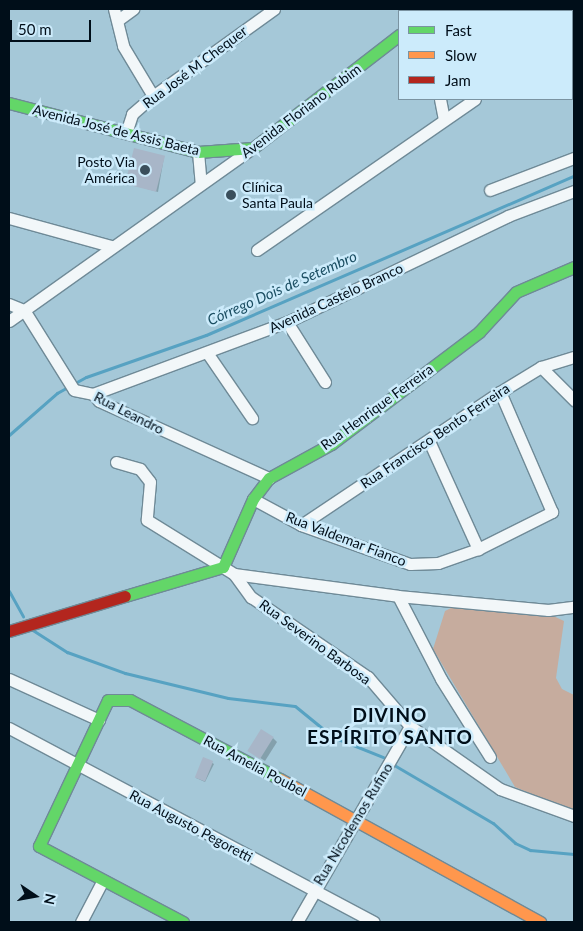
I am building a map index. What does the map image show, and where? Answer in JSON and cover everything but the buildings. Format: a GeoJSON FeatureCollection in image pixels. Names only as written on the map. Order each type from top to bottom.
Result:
{"type":"FeatureCollection","features":[{"type":"Feature","properties":{"kind":"street"},"geometry":{"type":"LineString","coordinates":[[133,9],[116,14],[123,46],[153,96]]}},
{"type":"Feature","properties":{"kind":"street","name":"Rua José M Chequer"},"geometry":{"type":"LineString","coordinates":[[126,134],[132,114],[153,96],[274,9]]}},
{"type":"Feature","properties":{"kind":"street","name":"Avenida Floriano Rubim"},"geometry":{"type":"LineString","coordinates":[[9,321],[111,246],[253,148],[398,37]]}},
{"type":"Feature","properties":{"kind":"street"},"geometry":{"type":"LineString","coordinates":[[440,100],[444,119]]}},
{"type":"Feature","properties":{"kind":"street"},"geometry":{"type":"LineString","coordinates":[[257,250],[473,100]]}},
{"type":"Feature","properties":{"kind":"street","name":"Avenida José de Assis Baeta"},"geometry":{"type":"LineString","coordinates":[[9,102],[198,152],[253,148]]}},
{"type":"Feature","properties":{"kind":"street"},"geometry":{"type":"LineString","coordinates":[[198,152],[201,184]]}},
{"type":"Feature","properties":{"kind":"street"},"geometry":{"type":"LineString","coordinates":[[490,190],[574,158]]}},
{"type":"Feature","properties":{"kind":"street","name":"Avenida Castelo Branco"},"geometry":{"type":"LineString","coordinates":[[93,394],[208,354],[287,322],[508,216],[574,191]]}},
{"type":"Feature","properties":{"kind":"street"},"geometry":{"type":"LineString","coordinates":[[9,218],[111,246]]}},
{"type":"Feature","properties":{"kind":"street","name":"Rua Henrique Ferreira"},"geometry":{"type":"LineString","coordinates":[[223,567],[253,499],[269,478],[331,444],[479,332],[516,292],[574,266]]}},
{"type":"Feature","properties":{"kind":"street"},"geometry":{"type":"LineString","coordinates":[[9,304],[24,310]]}},
{"type":"Feature","properties":{"kind":"street","name":"Rua Leandro"},"geometry":{"type":"LineString","coordinates":[[24,310],[74,390],[93,394],[99,401],[269,478]]}},
{"type":"Feature","properties":{"kind":"street"},"geometry":{"type":"LineString","coordinates":[[287,322],[325,382]]}},
{"type":"Feature","properties":{"kind":"street"},"geometry":{"type":"LineString","coordinates":[[208,354],[252,418]]}},
{"type":"Feature","properties":{"kind":"street","name":"Rua Francisco Bento Ferreira"},"geometry":{"type":"LineString","coordinates":[[302,525],[541,366],[574,357]]}},
{"type":"Feature","properties":{"kind":"street"},"geometry":{"type":"LineString","coordinates":[[541,366],[574,400]]}},
{"type":"Feature","properties":{"kind":"street","name":"Rua Valdemar Fianco"},"geometry":{"type":"LineString","coordinates":[[253,499],[302,525],[410,564],[438,563],[478,549],[552,512],[500,392]]}},
{"type":"Feature","properties":{"kind":"street"},"geometry":{"type":"LineString","coordinates":[[428,441],[478,549]]}},
{"type":"Feature","properties":{"kind":"street"},"geometry":{"type":"LineString","coordinates":[[116,462],[140,469],[150,482],[146,520],[234,574],[398,596],[548,610],[574,607]]}},
{"type":"Feature","properties":{"kind":"street"},"geometry":{"type":"LineString","coordinates":[[9,631],[223,567]]}},
{"type":"Feature","properties":{"kind":"street","name":"Rua Severino Barbosa"},"geometry":{"type":"LineString","coordinates":[[234,574],[251,596],[368,677],[410,726],[500,789],[574,816]]}},
{"type":"Feature","properties":{"kind":"street"},"geometry":{"type":"LineString","coordinates":[[398,596],[441,679],[490,757]]}},
{"type":"Feature","properties":{"kind":"street"},"geometry":{"type":"LineString","coordinates":[[9,679],[99,720]]}},
{"type":"Feature","properties":{"kind":"street","name":"Rua Amelia Poubel"},"geometry":{"type":"LineString","coordinates":[[103,880],[39,846],[108,700],[130,700],[356,819],[540,922]]}},
{"type":"Feature","properties":{"kind":"street","name":"Rua Nicodemos Rufino"},"geometry":{"type":"LineString","coordinates":[[297,922],[313,891],[410,726]]}},
{"type":"Feature","properties":{"kind":"street","name":"Rua Augusto Pegoretti"},"geometry":{"type":"LineString","coordinates":[[9,728],[77,766],[374,922]]}},
{"type":"Feature","properties":{"kind":"street"},"geometry":{"type":"LineString","coordinates":[[81,922],[103,880],[183,922]]}},
{"type":"Feature","properties":{"kind":"shaded area"},"geometry":{"type":"Polygon","coordinates":[[[453,607],[549,614],[564,621],[556,678],[562,689],[574,695],[574,812],[515,787],[433,649],[445,611],[453,607]]]}},
{"type":"Feature","properties":{"kind":"waterway","name":"Córrego Dois de Setembro"},"geometry":{"type":"LineString","coordinates":[[9,435],[57,393],[86,377],[206,335],[574,176]]}},
{"type":"Feature","properties":{"kind":"waterway"},"geometry":{"type":"LineString","coordinates":[[9,591],[23,616]]}},
{"type":"Feature","properties":{"kind":"waterway"},"geometry":{"type":"LineString","coordinates":[[31,629],[67,652],[125,673],[228,698],[295,706],[333,737],[383,757]]}},
{"type":"Feature","properties":{"kind":"waterway"},"geometry":{"type":"LineString","coordinates":[[394,765],[493,823],[515,843],[530,850],[574,854]]}},
{"type":"Feature","properties":{"kind":"traffic: fast"},"geometry":{"type":"LineString","coordinates":[[9,103],[198,152],[253,148],[398,36]]}},
{"type":"Feature","properties":{"kind":"traffic: fast"},"geometry":{"type":"LineString","coordinates":[[125,596],[223,567],[253,499],[269,478],[331,444],[479,332],[516,292],[574,267]]}},
{"type":"Feature","properties":{"kind":"traffic: fast"},"geometry":{"type":"LineString","coordinates":[[183,922],[39,846],[108,700],[130,700],[280,779]]}},
{"type":"Feature","properties":{"kind":"traffic: slow"},"geometry":{"type":"LineString","coordinates":[[280,779],[540,922]]}},
{"type":"Feature","properties":{"kind":"traffic: jam"},"geometry":{"type":"LineString","coordinates":[[9,631],[125,596]]}},
{"type":"Feature","properties":{"kind":"place","name":"Posto Via América"},"geometry":{"type":"Point","coordinates":[145,170]}},
{"type":"Feature","properties":{"kind":"place","name":"Clínica Santa Paula"},"geometry":{"type":"Point","coordinates":[231,195]}},
{"type":"Feature","properties":{"kind":"district","name":"DIVINO ESPÍRITO SANTO"},"geometry":{"type":"Point","coordinates":[390,726]}}]}
